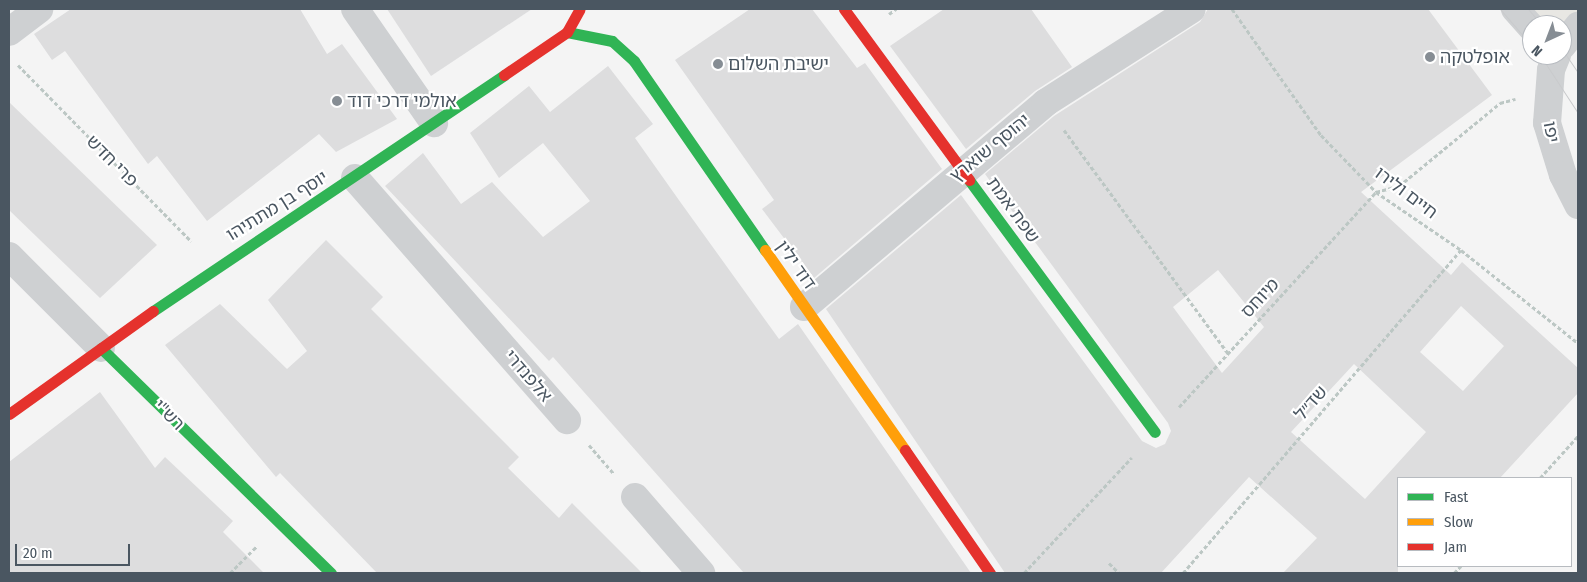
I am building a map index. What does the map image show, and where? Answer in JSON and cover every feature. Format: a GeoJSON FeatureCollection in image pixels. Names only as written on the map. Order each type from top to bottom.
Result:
{"type":"FeatureCollection","features":[{"type":"Feature","properties":{"kind":"street"},"geometry":{"type":"LineString","coordinates":[[9,32],[39,9]]}},
{"type":"Feature","properties":{"kind":"street"},"geometry":{"type":"LineString","coordinates":[[355,9],[434,123]]}},
{"type":"Feature","properties":{"kind":"street"},"geometry":{"type":"LineString","coordinates":[[567,32],[580,9]]}},
{"type":"Feature","properties":{"kind":"street","name":"שפת אמת"},"geometry":{"type":"LineString","coordinates":[[844,9],[1155,432]]}},
{"type":"Feature","properties":{"kind":"street","name":"יהוסף שוארץ"},"geometry":{"type":"LineString","coordinates":[[804,307],[962,170],[1045,103],[1192,9]]}},
{"type":"Feature","properties":{"kind":"street","name":"יוסף בן מתתיהו"},"geometry":{"type":"LineString","coordinates":[[9,414],[215,266],[355,178],[567,32]]}},
{"type":"Feature","properties":{"kind":"street","name":"דוד ילין"},"geometry":{"type":"LineString","coordinates":[[567,32],[612,41],[634,61],[990,573]]}},
{"type":"Feature","properties":{"kind":"street","name":"יפו"},"geometry":{"type":"LineString","coordinates":[[1555,65],[1549,90],[1547,123],[1551,140],[1578,205]]}},
{"type":"Feature","properties":{"kind":"street","name":"אלפנדרי"},"geometry":{"type":"LineString","coordinates":[[355,178],[567,420]]}},
{"type":"Feature","properties":{"kind":"street","name":"רש\"י"},"geometry":{"type":"LineString","coordinates":[[9,256],[330,573]]}},
{"type":"Feature","properties":{"kind":"street"},"geometry":{"type":"LineString","coordinates":[[635,498],[702,573]]}},
{"type":"Feature","properties":{"kind":"path","name":"חיים ולירו"},"geometry":{"type":"LineString","coordinates":[[1232,9],[1321,135],[1376,192],[1461,250],[1578,343]]}},
{"type":"Feature","properties":{"kind":"path","name":"פרי חדש"},"geometry":{"type":"LineString","coordinates":[[16,63],[215,266]]}},
{"type":"Feature","properties":{"kind":"path"},"geometry":{"type":"LineString","coordinates":[[1376,192],[1399,186],[1500,102],[1549,90]]}},
{"type":"Feature","properties":{"kind":"path"},"geometry":{"type":"LineString","coordinates":[[1045,103],[1228,353]]}},
{"type":"Feature","properties":{"kind":"path","name":"מיוחס"},"geometry":{"type":"LineString","coordinates":[[1024,573],[1376,192]]}},
{"type":"Feature","properties":{"kind":"path","name":"שד״ל"},"geometry":{"type":"LineString","coordinates":[[1183,573],[1461,250]]}},
{"type":"Feature","properties":{"kind":"path"},"geometry":{"type":"LineString","coordinates":[[567,420],[635,498]]}},
{"type":"Feature","properties":{"kind":"path"},"geometry":{"type":"LineString","coordinates":[[1541,477],[1578,436]]}},
{"type":"Feature","properties":{"kind":"path"},"geometry":{"type":"LineString","coordinates":[[1109,563],[1119,573]]}},
{"type":"Feature","properties":{"kind":"shaded area"},"geometry":{"type":"Polygon","coordinates":[[[1512,9],[1578,9],[1578,28],[1572,28],[1572,15],[1522,15],[1522,17],[1512,9]]]}},
{"type":"Feature","properties":{"kind":"building"},"geometry":{"type":"Polygon","coordinates":[[[71,9],[300,9],[327,54],[342,44],[397,119],[336,152],[319,134],[207,221],[157,156],[148,164],[65,51],[52,60],[34,34],[71,9]]]}},
{"type":"Feature","properties":{"kind":"building"},"geometry":{"type":"Polygon","coordinates":[[[387,9],[532,9],[431,76],[387,9]]]}},
{"type":"Feature","properties":{"kind":"building"},"geometry":{"type":"Polygon","coordinates":[[[750,9],[812,9],[857,68],[865,63],[942,169],[814,278],[762,209],[774,200],[675,60],[750,9]]]}},
{"type":"Feature","properties":{"kind":"building"},"geometry":{"type":"Polygon","coordinates":[[[944,9],[1031,9],[1072,67],[1035,91],[966,149],[890,46],[944,9]]]}},
{"type":"Feature","properties":{"kind":"building"},"geometry":{"type":"Polygon","coordinates":[[[1208,9],[1428,9],[1492,95],[1361,192],[1451,275],[1462,262],[1578,368],[1578,393],[1501,477],[1397,477],[1398,573],[1283,573],[1317,538],[1249,477],[1161,573],[1005,573],[826,309],[961,195],[1142,441],[1156,448],[1165,444],[1171,431],[1168,423],[985,174],[1054,116],[1200,22],[1208,9]],[[1218,270],[1173,307],[1222,373],[1264,327],[1218,270]],[[1461,306],[1420,352],[1463,391],[1504,346],[1461,306]],[[1354,364],[1291,432],[1365,499],[1426,432],[1354,364]]]}},
{"type":"Feature","properties":{"kind":"building"},"geometry":{"type":"Polygon","coordinates":[[[608,66],[653,124],[635,138],[681,203],[779,339],[798,324],[971,573],[744,573],[553,357],[549,361],[385,186],[423,153],[461,204],[492,182],[543,237],[590,201],[543,143],[499,178],[470,133],[529,86],[550,112],[608,66]]]}},
{"type":"Feature","properties":{"kind":"building"},"geometry":{"type":"Polygon","coordinates":[[[9,102],[157,245],[100,298],[9,210],[9,102]]]}},
{"type":"Feature","properties":{"kind":"building"},"geometry":{"type":"Polygon","coordinates":[[[326,240],[383,297],[371,309],[519,457],[508,468],[559,518],[572,503],[642,573],[377,573],[280,473],[276,477],[165,345],[220,304],[287,369],[307,351],[268,300],[326,240]]]}},
{"type":"Feature","properties":{"kind":"building"},"geometry":{"type":"Polygon","coordinates":[[[100,392],[155,468],[165,457],[233,521],[223,532],[264,573],[9,573],[9,462],[100,392]]]}},
{"type":"Feature","properties":{"kind":"tram line"},"geometry":{"type":"LineString","coordinates":[[1500,9],[1522,34]]}},
{"type":"Feature","properties":{"kind":"tram line"},"geometry":{"type":"LineString","coordinates":[[1528,9],[1533,15]]}},
{"type":"Feature","properties":{"kind":"tram line"},"geometry":{"type":"LineString","coordinates":[[1572,64],[1578,73]]}},
{"type":"Feature","properties":{"kind":"tram line"},"geometry":{"type":"LineString","coordinates":[[1547,65],[1578,113]]}},
{"type":"Feature","properties":{"kind":"traffic: fast"},"geometry":{"type":"LineString","coordinates":[[567,32],[612,41],[634,61],[765,250]]}},
{"type":"Feature","properties":{"kind":"traffic: fast"},"geometry":{"type":"LineString","coordinates":[[153,311],[504,75]]}},
{"type":"Feature","properties":{"kind":"traffic: fast"},"geometry":{"type":"LineString","coordinates":[[969,180],[1155,432]]}},
{"type":"Feature","properties":{"kind":"traffic: fast"},"geometry":{"type":"LineString","coordinates":[[101,348],[331,573]]}},
{"type":"Feature","properties":{"kind":"traffic: slow"},"geometry":{"type":"LineString","coordinates":[[765,250],[905,450]]}},
{"type":"Feature","properties":{"kind":"traffic: jam"},"geometry":{"type":"LineString","coordinates":[[504,75],[567,32],[580,9]]}},
{"type":"Feature","properties":{"kind":"traffic: jam"},"geometry":{"type":"LineString","coordinates":[[844,9],[969,180]]}},
{"type":"Feature","properties":{"kind":"traffic: jam"},"geometry":{"type":"LineString","coordinates":[[9,414],[153,311]]}},
{"type":"Feature","properties":{"kind":"traffic: jam"},"geometry":{"type":"LineString","coordinates":[[905,450],[990,573]]}},
{"type":"Feature","properties":{"kind":"place","name":"אופלטקה"},"geometry":{"type":"Point","coordinates":[1430,57]}},
{"type":"Feature","properties":{"kind":"place","name":"ישיבת השלום"},"geometry":{"type":"Point","coordinates":[718,64]}},
{"type":"Feature","properties":{"kind":"place","name":"אולמי דרכי דוד"},"geometry":{"type":"Point","coordinates":[337,101]}}]}
